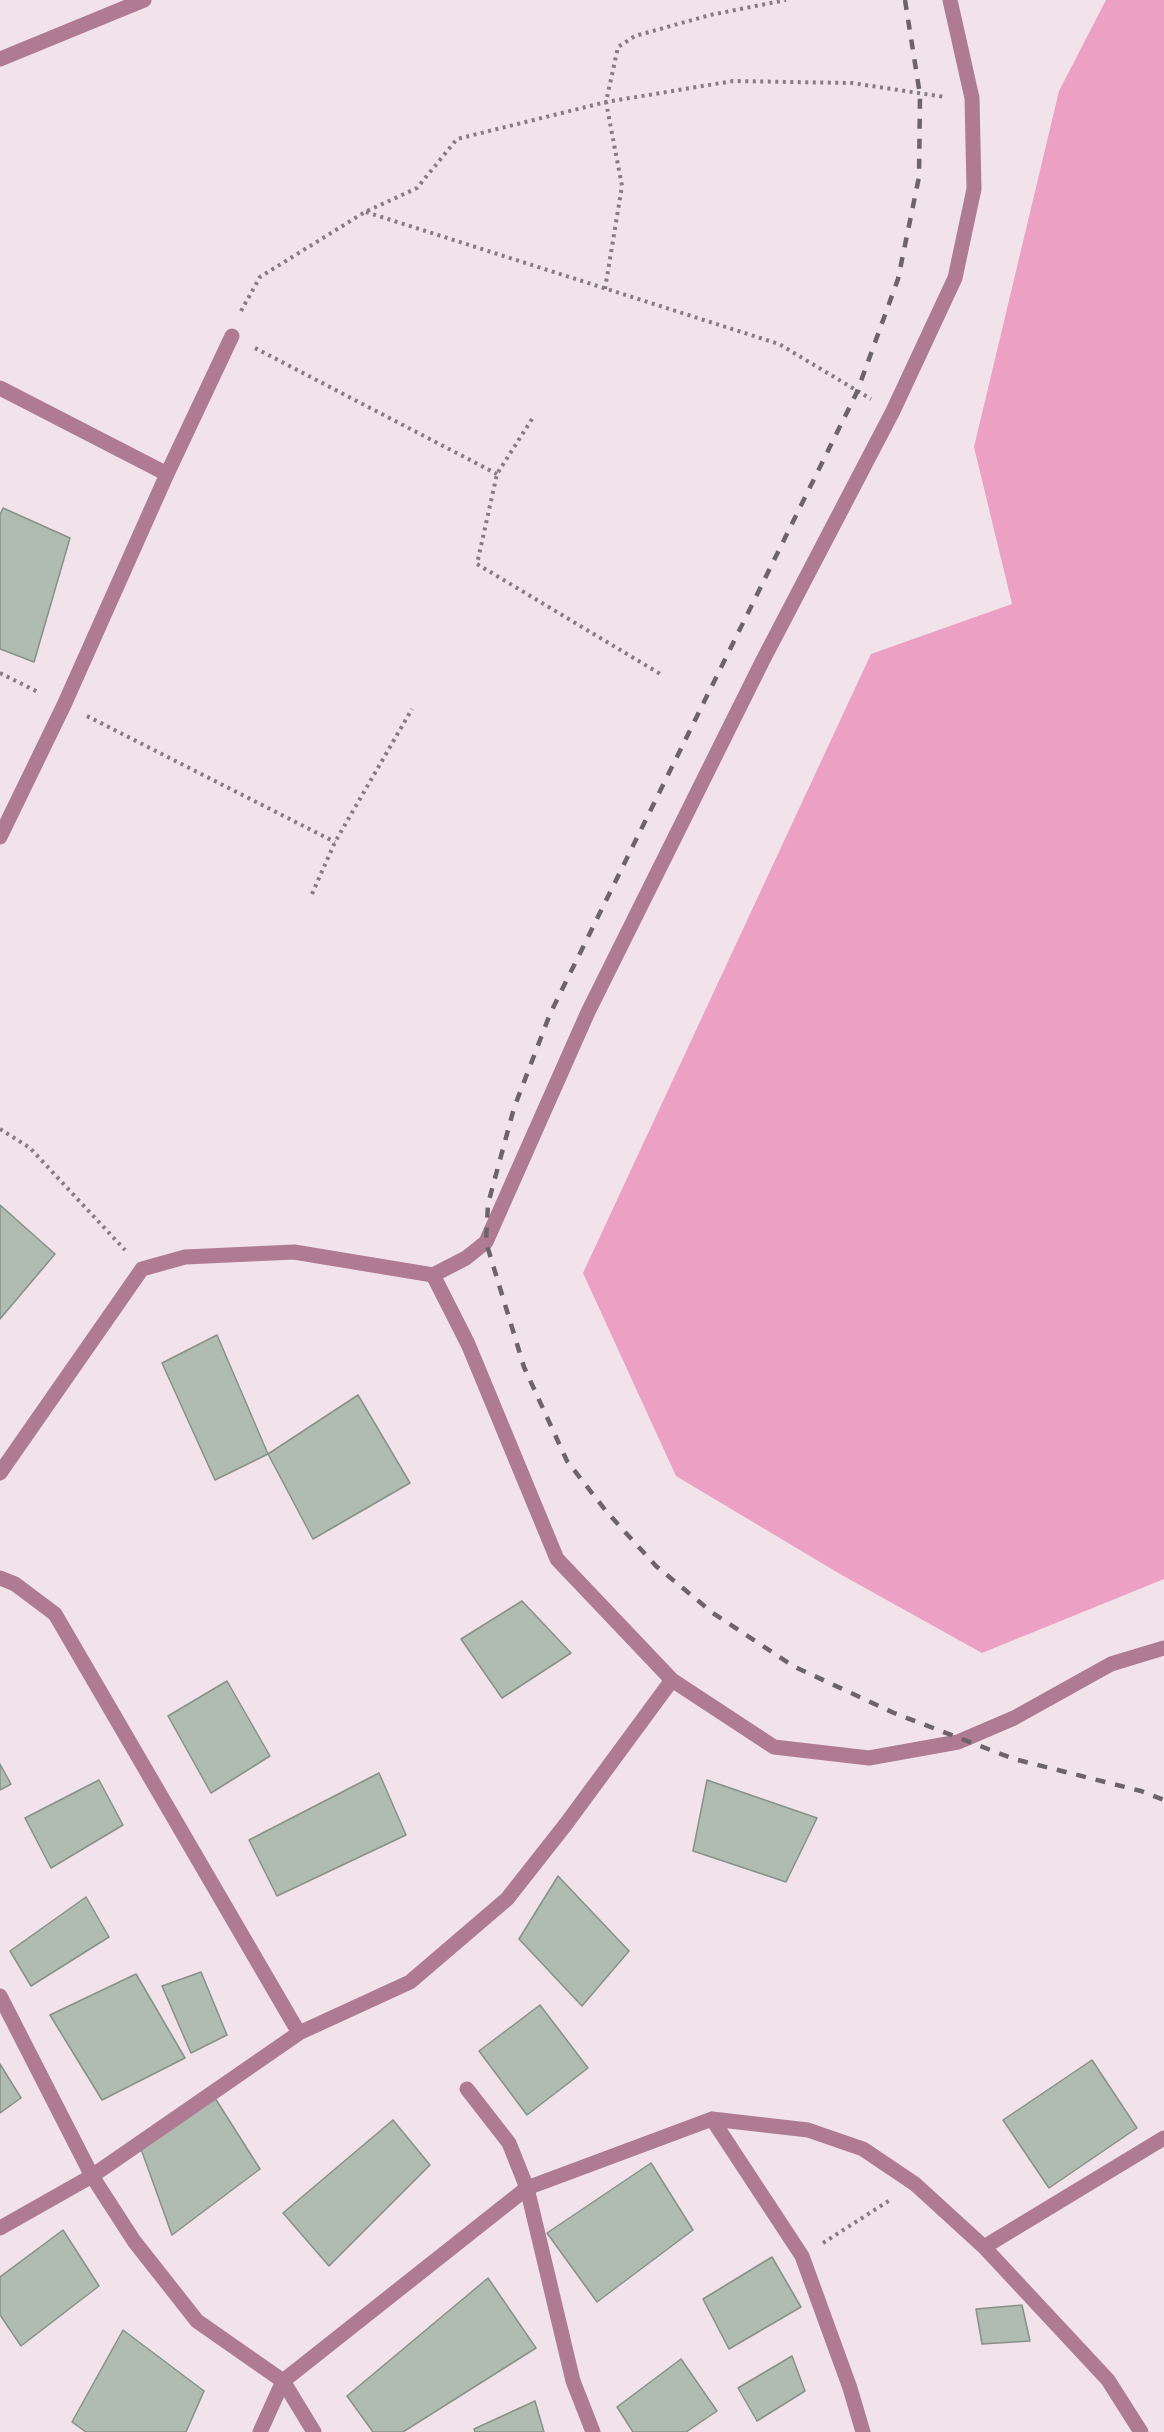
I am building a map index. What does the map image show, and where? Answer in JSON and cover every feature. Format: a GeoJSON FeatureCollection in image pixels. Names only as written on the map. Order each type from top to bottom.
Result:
{"type":"FeatureCollection","features":[{"type":"Feature","properties":{"kind":"street"},"geometry":{"type":"LineString","coordinates":[[0,59],[144,0]]}},
{"type":"Feature","properties":{"kind":"street"},"geometry":{"type":"LineString","coordinates":[[0,1473],[142,1269],[185,1257],[294,1252],[433,1275],[466,1258],[486,1242],[588,1012],[763,660],[893,411],[955,278],[974,189],[972,98],[950,0]]}},
{"type":"Feature","properties":{"kind":"street"},"geometry":{"type":"LineString","coordinates":[[0,837],[64,705],[167,474],[232,336]]}},
{"type":"Feature","properties":{"kind":"street"},"geometry":{"type":"LineString","coordinates":[[0,388],[167,474]]}},
{"type":"Feature","properties":{"kind":"street"},"geometry":{"type":"LineString","coordinates":[[433,1275],[468,1344],[557,1558],[672,1680],[774,1747],[869,1758],[964,1740],[1014,1718],[1111,1664],[1164,1648]]}},
{"type":"Feature","properties":{"kind":"street"},"geometry":{"type":"LineString","coordinates":[[0,1578],[15,1584],[55,1614],[299,2033]]}},
{"type":"Feature","properties":{"kind":"street"},"geometry":{"type":"LineString","coordinates":[[0,2228],[92,2176],[299,2033],[410,1982],[507,1899],[566,1824],[672,1680]]}},
{"type":"Feature","properties":{"kind":"street"},"geometry":{"type":"LineString","coordinates":[[0,1996],[92,2176],[134,2241],[197,2321],[282,2381],[314,2432]]}},
{"type":"Feature","properties":{"kind":"street"},"geometry":{"type":"LineString","coordinates":[[467,2089],[509,2143],[527,2188],[573,2380],[593,2432]]}},
{"type":"Feature","properties":{"kind":"street"},"geometry":{"type":"LineString","coordinates":[[712,2119],[802,2256],[850,2388],[862,2432]]}},
{"type":"Feature","properties":{"kind":"street"},"geometry":{"type":"LineString","coordinates":[[260,2432],[282,2381],[527,2188],[712,2119],[808,2130],[863,2149],[915,2184],[984,2247],[1108,2380],[1141,2432]]}},
{"type":"Feature","properties":{"kind":"street"},"geometry":{"type":"LineString","coordinates":[[984,2247],[1164,2138]]}},
{"type":"Feature","properties":{"kind":"path"},"geometry":{"type":"LineString","coordinates":[[606,289],[622,186],[606,102],[618,47],[635,36],[710,15],[786,0]]}},
{"type":"Feature","properties":{"kind":"path"},"geometry":{"type":"LineString","coordinates":[[497,474],[232,336],[246,298],[260,277],[364,212],[417,188],[457,139],[606,102],[733,81],[852,83],[920,95],[972,98]]}},
{"type":"Feature","properties":{"kind":"path"},"geometry":{"type":"LineString","coordinates":[[364,212],[779,344],[893,411]]}},
{"type":"Feature","properties":{"kind":"path"},"geometry":{"type":"LineString","coordinates":[[532,419],[497,474],[477,564],[662,675]]}},
{"type":"Feature","properties":{"kind":"path"},"geometry":{"type":"LineString","coordinates":[[0,673],[335,842]]}},
{"type":"Feature","properties":{"kind":"path"},"geometry":{"type":"LineString","coordinates":[[312,894],[335,842],[412,709]]}},
{"type":"Feature","properties":{"kind":"path"},"geometry":{"type":"LineString","coordinates":[[0,1130],[30,1148],[142,1269]]}},
{"type":"Feature","properties":{"kind":"path"},"geometry":{"type":"LineString","coordinates":[[802,2256],[915,2184]]}},
{"type":"Feature","properties":{"kind":"shaded area"},"geometry":{"type":"Polygon","coordinates":[[[1106,0],[1164,0],[1164,1579],[982,1653],[840,1574],[676,1476],[583,1273],[871,654],[1012,604],[974,447],[1059,91],[1106,0]]]}},
{"type":"Feature","properties":{"kind":"building"},"geometry":{"type":"Polygon","coordinates":[[[3,508],[70,538],[34,662],[0,649],[0,515],[3,508]]]}},
{"type":"Feature","properties":{"kind":"building"},"geometry":{"type":"Polygon","coordinates":[[[0,1205],[55,1254],[0,1319],[0,1205]]]}},
{"type":"Feature","properties":{"kind":"building"},"geometry":{"type":"Polygon","coordinates":[[[217,1335],[268,1454],[215,1480],[162,1363],[217,1335]]]}},
{"type":"Feature","properties":{"kind":"building"},"geometry":{"type":"Polygon","coordinates":[[[358,1395],[410,1483],[313,1539],[268,1454],[358,1395]]]}},
{"type":"Feature","properties":{"kind":"building"},"geometry":{"type":"Polygon","coordinates":[[[522,1601],[571,1653],[502,1698],[461,1639],[522,1601]]]}},
{"type":"Feature","properties":{"kind":"building"},"geometry":{"type":"Polygon","coordinates":[[[227,1681],[270,1756],[211,1793],[168,1716],[227,1681]]]}},
{"type":"Feature","properties":{"kind":"building"},"geometry":{"type":"Polygon","coordinates":[[[0,1764],[11,1784],[0,1790],[0,1764]]]}},
{"type":"Feature","properties":{"kind":"building"},"geometry":{"type":"Polygon","coordinates":[[[379,1773],[406,1835],[277,1896],[249,1840],[379,1773]]]}},
{"type":"Feature","properties":{"kind":"building"},"geometry":{"type":"Polygon","coordinates":[[[99,1780],[123,1825],[51,1868],[25,1818],[99,1780]]]}},
{"type":"Feature","properties":{"kind":"building"},"geometry":{"type":"Polygon","coordinates":[[[707,1780],[817,1818],[786,1882],[693,1851],[707,1780]]]}},
{"type":"Feature","properties":{"kind":"building"},"geometry":{"type":"Polygon","coordinates":[[[558,1876],[629,1951],[582,2006],[519,1939],[558,1876]]]}},
{"type":"Feature","properties":{"kind":"building"},"geometry":{"type":"Polygon","coordinates":[[[86,1897],[109,1937],[31,1986],[10,1951],[86,1897]]]}},
{"type":"Feature","properties":{"kind":"building"},"geometry":{"type":"Polygon","coordinates":[[[201,1972],[227,2035],[191,2053],[162,1986],[201,1972]]]}},
{"type":"Feature","properties":{"kind":"building"},"geometry":{"type":"Polygon","coordinates":[[[136,1974],[185,2058],[102,2100],[50,2015],[136,1974]]]}},
{"type":"Feature","properties":{"kind":"building"},"geometry":{"type":"Polygon","coordinates":[[[540,2005],[588,2068],[527,2115],[479,2051],[540,2005]]]}},
{"type":"Feature","properties":{"kind":"building"},"geometry":{"type":"Polygon","coordinates":[[[1092,2060],[1137,2128],[1049,2188],[1003,2120],[1092,2060]]]}},
{"type":"Feature","properties":{"kind":"building"},"geometry":{"type":"Polygon","coordinates":[[[0,2064],[21,2098],[0,2113],[0,2064]]]}},
{"type":"Feature","properties":{"kind":"building"},"geometry":{"type":"Polygon","coordinates":[[[215,2098],[260,2169],[172,2235],[141,2149],[215,2098]]]}},
{"type":"Feature","properties":{"kind":"building"},"geometry":{"type":"Polygon","coordinates":[[[393,2120],[430,2165],[329,2266],[283,2213],[393,2120]]]}},
{"type":"Feature","properties":{"kind":"building"},"geometry":{"type":"Polygon","coordinates":[[[651,2163],[693,2230],[597,2302],[547,2233],[651,2163]]]}},
{"type":"Feature","properties":{"kind":"building"},"geometry":{"type":"Polygon","coordinates":[[[63,2230],[99,2286],[21,2346],[0,2315],[0,2277],[63,2230]]]}},
{"type":"Feature","properties":{"kind":"building"},"geometry":{"type":"Polygon","coordinates":[[[772,2257],[801,2307],[729,2349],[703,2299],[772,2257]]]}},
{"type":"Feature","properties":{"kind":"building"},"geometry":{"type":"Polygon","coordinates":[[[488,2278],[536,2348],[403,2432],[373,2432],[347,2396],[488,2278]]]}},
{"type":"Feature","properties":{"kind":"building"},"geometry":{"type":"Polygon","coordinates":[[[1022,2305],[1030,2341],[982,2344],[976,2309],[1022,2305]]]}},
{"type":"Feature","properties":{"kind":"building"},"geometry":{"type":"Polygon","coordinates":[[[123,2330],[204,2391],[186,2432],[86,2432],[72,2422],[123,2330]]]}},
{"type":"Feature","properties":{"kind":"building"},"geometry":{"type":"Polygon","coordinates":[[[792,2356],[805,2391],[757,2421],[738,2388],[792,2356]]]}},
{"type":"Feature","properties":{"kind":"building"},"geometry":{"type":"Polygon","coordinates":[[[681,2359],[717,2411],[686,2432],[633,2432],[617,2407],[681,2359]]]}},
{"type":"Feature","properties":{"kind":"building"},"geometry":{"type":"Polygon","coordinates":[[[535,2401],[544,2432],[475,2432],[474,2429],[535,2401]]]}},
{"type":"Feature","properties":{"kind":"railway"},"geometry":{"type":"LineString","coordinates":[[905,0],[920,95],[919,177],[898,279],[857,392],[550,1014],[514,1108],[488,1204],[486,1242],[524,1367],[567,1461],[606,1511],[656,1566],[713,1613],[793,1666],[894,1713],[1014,1759],[1141,1791],[1164,1800]]}}]}
